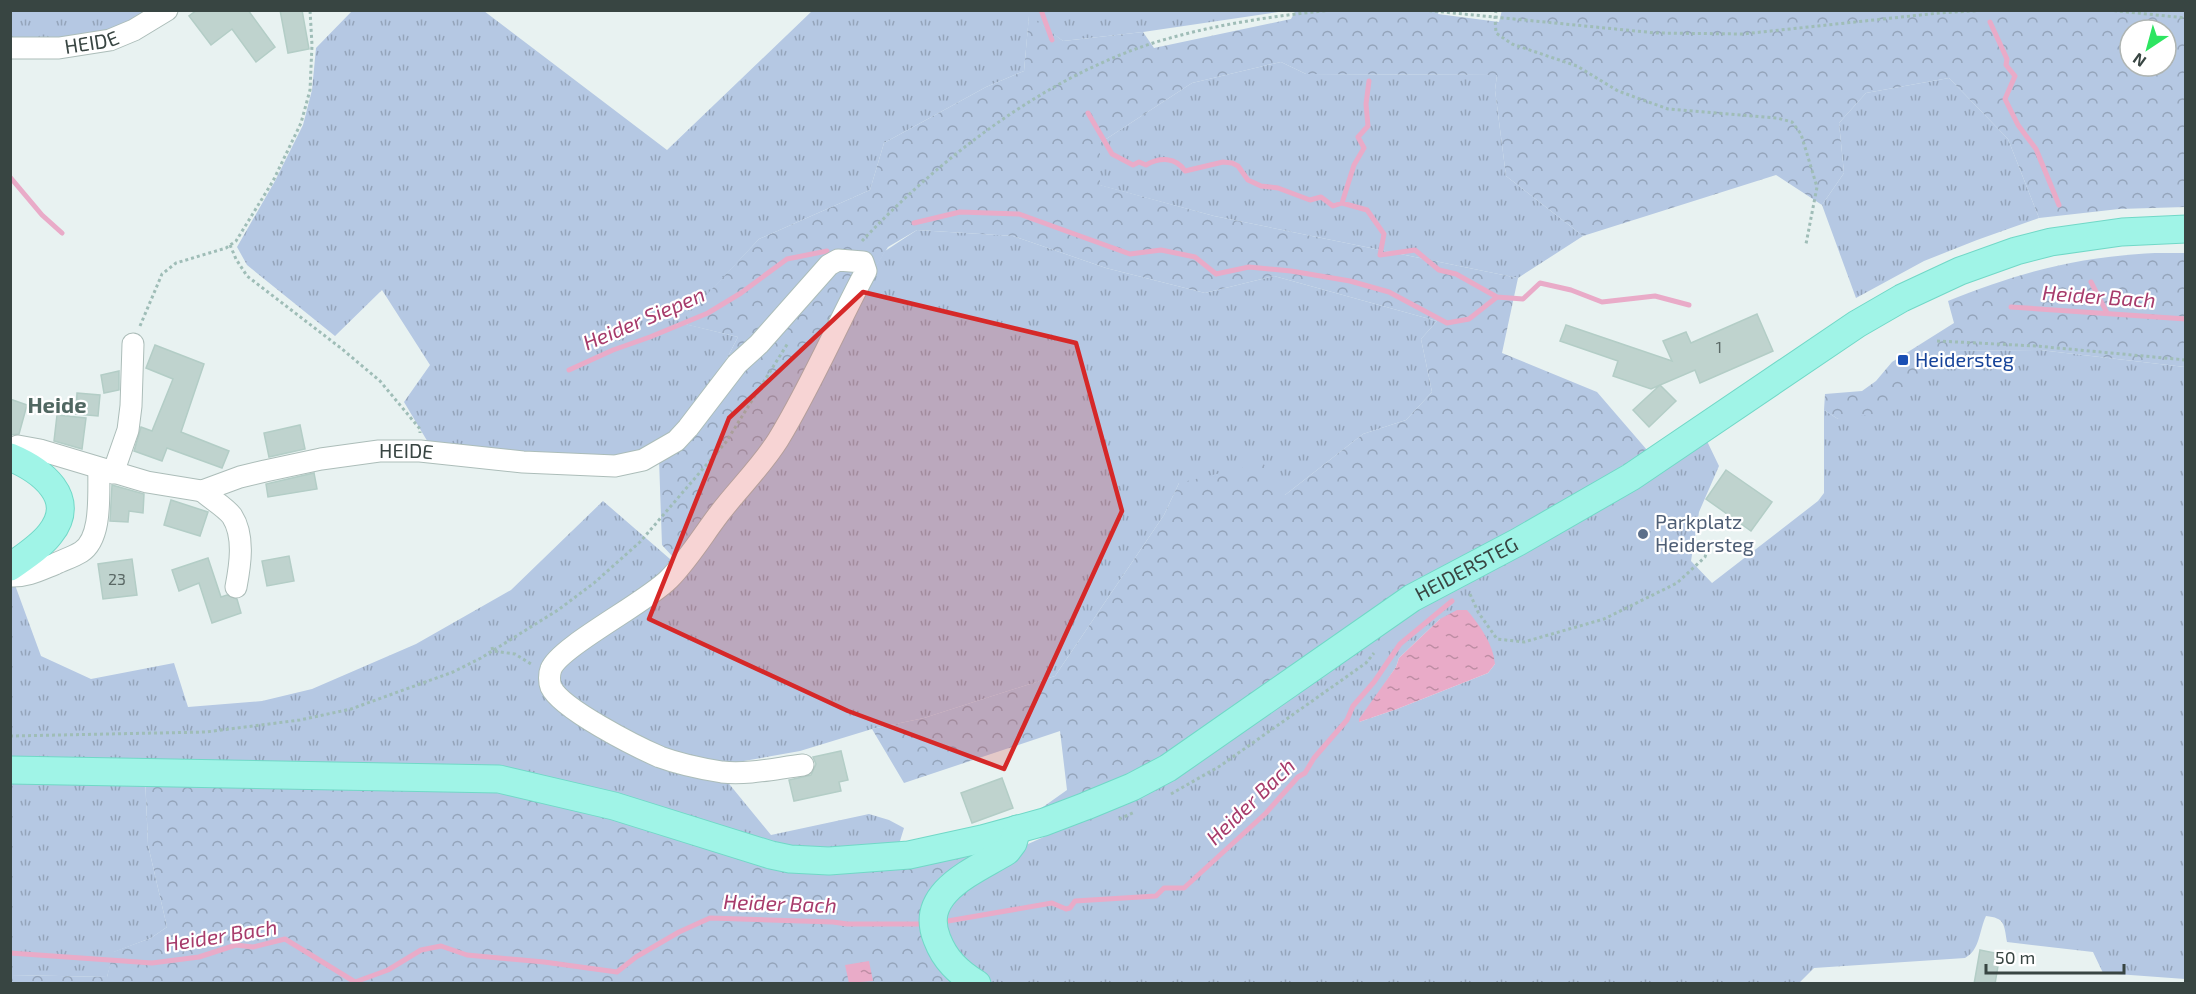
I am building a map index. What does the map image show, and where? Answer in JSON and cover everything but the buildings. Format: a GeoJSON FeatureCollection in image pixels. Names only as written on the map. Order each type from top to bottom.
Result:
{"type":"FeatureCollection","features":[{"type":"Feature","properties":{"kind":"main road","name":"HEIDERSTEG"},"geometry":{"type":"LineString","coordinates":[[10,770],[499,779],[614,806],[790,859],[829,861],[909,855],[950,847],[1044,822],[1132,787],[1168,768],[1403,604],[1567,515],[1631,477],[1857,324],[1936,281],[1986,261],[2051,242],[2122,232],[2186,229]]}},
{"type":"Feature","properties":{"kind":"main road"},"geometry":{"type":"LineString","coordinates":[[10,457],[26,464],[47,480],[57,495],[60,511],[50,534],[35,549],[10,567]]}},
{"type":"Feature","properties":{"kind":"main road"},"geometry":{"type":"LineString","coordinates":[[976,984],[946,959],[932,924],[935,906],[955,883],[1008,851],[1017,829]]}},
{"type":"Feature","properties":{"kind":"street","name":"HEIDE"},"geometry":{"type":"LineString","coordinates":[[10,48],[59,48],[110,40],[134,30],[167,10]]}},
{"type":"Feature","properties":{"kind":"street","name":"HEIDE"},"geometry":{"type":"LineString","coordinates":[[10,450],[18,446],[40,450],[147,482],[202,491],[240,477],[321,459],[379,450],[420,451],[523,462],[615,465],[643,460],[676,441],[738,364],[759,344],[829,265],[838,260],[863,262],[866,271],[816,370],[777,440],[750,477],[668,580],[555,661],[550,671],[550,686]]}},
{"type":"Feature","properties":{"kind":"street"},"geometry":{"type":"LineString","coordinates":[[10,576],[33,573],[82,552],[93,538],[106,471],[128,430],[133,344]]}},
{"type":"Feature","properties":{"kind":"street"},"geometry":{"type":"LineString","coordinates":[[202,491],[232,516],[238,532],[240,550],[236,587]]}},
{"type":"Feature","properties":{"kind":"street"},"geometry":{"type":"LineString","coordinates":[[550,686],[571,708],[636,746],[662,758],[735,773],[803,765]]}},
{"type":"Feature","properties":{"kind":"path"},"geometry":{"type":"LineString","coordinates":[[133,344],[162,274],[176,263],[230,245],[241,234],[273,181],[301,123],[310,90],[310,10]]}},
{"type":"Feature","properties":{"kind":"path"},"geometry":{"type":"LineString","coordinates":[[1423,10],[1656,33],[1743,34],[1988,10]]}},
{"type":"Feature","properties":{"kind":"path"},"geometry":{"type":"LineString","coordinates":[[1496,10],[1496,33],[1512,44],[1577,66],[1618,91],[1668,109],[1777,118],[1792,122],[1801,134],[1817,187],[1806,244]]}},
{"type":"Feature","properties":{"kind":"path"},"geometry":{"type":"LineString","coordinates":[[2108,10],[2186,18]]}},
{"type":"Feature","properties":{"kind":"path"},"geometry":{"type":"LineString","coordinates":[[230,245],[247,276],[380,381],[420,429],[422,444],[420,451]]}},
{"type":"Feature","properties":{"kind":"path"},"geometry":{"type":"LineString","coordinates":[[1937,341],[2036,346],[2186,360]]}},
{"type":"Feature","properties":{"kind":"path"},"geometry":{"type":"LineString","coordinates":[[1461,571],[1478,612],[1497,639],[1524,642],[1604,619],[1677,583],[1705,557],[1709,545]]}},
{"type":"Feature","properties":{"kind":"path"},"geometry":{"type":"LineString","coordinates":[[492,647],[493,651],[515,654],[533,665],[550,686]]}},
{"type":"Feature","properties":{"kind":"highlighted area"},"geometry":{"type":"Polygon","coordinates":[[[863,292],[1076,343],[1122,511],[1004,769],[848,711],[649,619],[729,418],[863,292]]]}},
{"type":"Feature","properties":{"kind":"green space"},"geometry":{"type":"Polygon","coordinates":[[[1296,10],[1439,11],[1438,14],[1499,22],[1502,10],[2185,11],[2185,207],[2119,209],[2039,218],[2008,139],[1949,78],[1866,93],[1839,123],[1844,173],[1822,205],[1776,175],[1583,236],[1506,176],[1495,90],[1497,75],[1306,74],[1281,62],[1192,83],[1100,143],[1100,185],[1214,216],[1518,278],[1502,353],[1597,392],[1647,450],[1163,761],[1026,819],[1067,790],[1060,731],[904,783],[872,729],[924,718],[1055,676],[1164,515],[1179,483],[1263,463],[1285,495],[1363,434],[1406,420],[1432,392],[1421,339],[1437,321],[1274,276],[1205,293],[1106,268],[1013,236],[917,230],[888,247],[840,325],[781,445],[676,566],[672,556],[662,545],[659,459],[713,385],[738,337],[680,323],[759,239],[870,190],[884,143],[986,87],[1024,71],[1029,15],[1063,41],[1143,32],[1154,48],[1291,19],[1296,10]]]}},
{"type":"Feature","properties":{"kind":"green space"},"geometry":{"type":"Polygon","coordinates":[[[10,11],[159,11],[111,36],[11,44],[10,11]]]}},
{"type":"Feature","properties":{"kind":"green space"},"geometry":{"type":"Polygon","coordinates":[[[352,11],[484,11],[667,150],[812,11],[1285,11],[1063,41],[1029,16],[1024,71],[986,87],[884,143],[870,190],[759,239],[681,323],[738,337],[713,385],[659,459],[432,449],[404,402],[430,365],[382,290],[335,336],[247,265],[237,247],[275,181],[303,125],[312,90],[316,48],[352,11]]]}},
{"type":"Feature","properties":{"kind":"green space"},"geometry":{"type":"Polygon","coordinates":[[[1281,62],[1306,74],[1497,75],[1495,90],[1506,176],[1583,236],[1518,278],[1214,216],[1099,185],[1100,143],[1192,83],[1281,62]]]}},
{"type":"Feature","properties":{"kind":"green space"},"geometry":{"type":"Polygon","coordinates":[[[1949,78],[2008,139],[2039,218],[1924,261],[1856,298],[1822,205],[1844,173],[1839,123],[1866,93],[1949,78]]]}},
{"type":"Feature","properties":{"kind":"green space"},"geometry":{"type":"Polygon","coordinates":[[[917,230],[1013,236],[1106,268],[1205,293],[1274,276],[1437,321],[1421,339],[1432,392],[1406,420],[1363,434],[1285,495],[1179,483],[1164,515],[1055,676],[924,718],[872,729],[800,751],[721,765],[721,774],[771,835],[869,814],[889,820],[904,828],[896,854],[864,858],[11,766],[11,586],[15,585],[41,656],[91,679],[174,663],[188,707],[262,701],[312,689],[416,644],[511,590],[603,501],[670,559],[672,570],[669,584],[840,325],[885,251],[917,230]]]}},
{"type":"Feature","properties":{"kind":"green space"},"geometry":{"type":"Polygon","coordinates":[[[2155,253],[2185,253],[2185,367],[2040,350],[1946,351],[1875,414],[1838,419],[1824,410],[1825,394],[1862,391],[1876,381],[1892,362],[1954,323],[1948,301],[2025,274],[2074,262],[2155,253]]]}},
{"type":"Feature","properties":{"kind":"green space"},"geometry":{"type":"Polygon","coordinates":[[[2040,350],[2185,367],[2185,979],[2103,973],[2093,952],[2007,942],[2000,920],[1986,916],[1974,950],[1965,958],[1814,968],[1799,983],[981,983],[961,969],[941,907],[1019,848],[1138,795],[1429,595],[1706,439],[1719,466],[1699,512],[1691,561],[1712,583],[1818,501],[1824,493],[1824,410],[1838,419],[1931,364],[1946,351],[2040,350]],[[1440,619],[1399,658],[1396,667],[1359,722],[1488,673],[1495,664],[1440,619]]]}},
{"type":"Feature","properties":{"kind":"green space"},"geometry":{"type":"Polygon","coordinates":[[[11,773],[145,776],[148,845],[167,927],[151,938],[114,952],[107,977],[11,975],[11,773]]]}},
{"type":"Feature","properties":{"kind":"green space"},"geometry":{"type":"Polygon","coordinates":[[[145,773],[457,779],[790,859],[1017,829],[933,911],[977,983],[11,984],[11,975],[107,977],[113,952],[151,938],[167,927],[148,845],[145,773]]]}},
{"type":"Feature","properties":{"kind":"water"},"geometry":{"type":"Polygon","coordinates":[[[1457,610],[1467,610],[1489,642],[1495,664],[1488,673],[1359,722],[1396,667],[1399,658],[1440,619],[1457,610]]]}},
{"type":"Feature","properties":{"kind":"water"},"geometry":{"type":"Polygon","coordinates":[[[869,961],[873,981],[849,983],[845,965],[869,961]]]}},
{"type":"Feature","properties":{"kind":"waterway"},"geometry":{"type":"LineString","coordinates":[[1041,10],[1052,40]]}},
{"type":"Feature","properties":{"kind":"waterway"},"geometry":{"type":"LineString","coordinates":[[1990,22],[2007,59],[2006,65],[2015,76],[2005,99],[2018,125],[2036,149],[2059,205]]}},
{"type":"Feature","properties":{"kind":"waterway"},"geometry":{"type":"LineString","coordinates":[[1369,81],[1366,104],[1368,126],[1358,137],[1364,148],[1354,165],[1342,203],[1367,210],[1384,234],[1380,255],[1415,250],[1439,270],[1456,274],[1497,297]]}},
{"type":"Feature","properties":{"kind":"waterway"},"geometry":{"type":"LineString","coordinates":[[1088,113],[1112,154],[1133,165],[1139,162],[1146,165],[1167,160],[1177,163],[1185,171],[1223,162],[1232,163],[1238,166],[1248,180],[1261,186],[1278,188],[1310,200],[1321,197],[1333,206],[1342,203]]}},
{"type":"Feature","properties":{"kind":"waterway","name":"Heider Siepen"},"geometry":{"type":"LineString","coordinates":[[10,177],[42,215],[62,233]]}},
{"type":"Feature","properties":{"kind":"waterway","name":"Heider Siepen"},"geometry":{"type":"LineString","coordinates":[[914,223],[960,212],[1019,214],[1130,254],[1161,250],[1195,257],[1216,274],[1249,267],[1291,271],[1350,281],[1389,292],[1447,323],[1469,319],[1497,297],[1523,299],[1540,283],[1571,290],[1602,302],[1655,296],[1689,305]]}},
{"type":"Feature","properties":{"kind":"waterway","name":"Heider Siepen"},"geometry":{"type":"LineString","coordinates":[[569,370],[613,350],[708,313],[741,293],[787,259],[827,251]]}},
{"type":"Feature","properties":{"kind":"waterway"},"geometry":{"type":"LineString","coordinates":[[2091,282],[2107,313]]}},
{"type":"Feature","properties":{"kind":"waterway","name":"Heider Bach"},"geometry":{"type":"LineString","coordinates":[[2011,307],[2186,319]]}},
{"type":"Feature","properties":{"kind":"waterway","name":"Heider Bach"},"geometry":{"type":"LineString","coordinates":[[942,922],[1052,903],[1066,909],[1070,908],[1075,901],[1156,896],[1164,888],[1184,888],[1266,813],[1298,777],[1305,773],[1314,758],[1347,720],[1353,706],[1374,682],[1400,644],[1452,601]]}},
{"type":"Feature","properties":{"kind":"waterway","name":"Heider Bach"},"geometry":{"type":"LineString","coordinates":[[10,953],[152,963],[199,957],[236,945],[253,947],[285,939],[355,982],[388,970],[421,950],[441,946],[467,955],[617,972],[636,957],[679,932],[710,918],[847,924],[927,924]]}},
{"type":"Feature","properties":{"kind":"place","name":"Heidersteg"},"geometry":{"type":"Point","coordinates":[1903,360]}},
{"type":"Feature","properties":{"kind":"place","name":"Parkplatz Heidersteg"},"geometry":{"type":"Point","coordinates":[1643,534]}},
{"type":"Feature","properties":{"kind":"district","name":"Heide"},"geometry":{"type":"Point","coordinates":[57,405]}}]}
